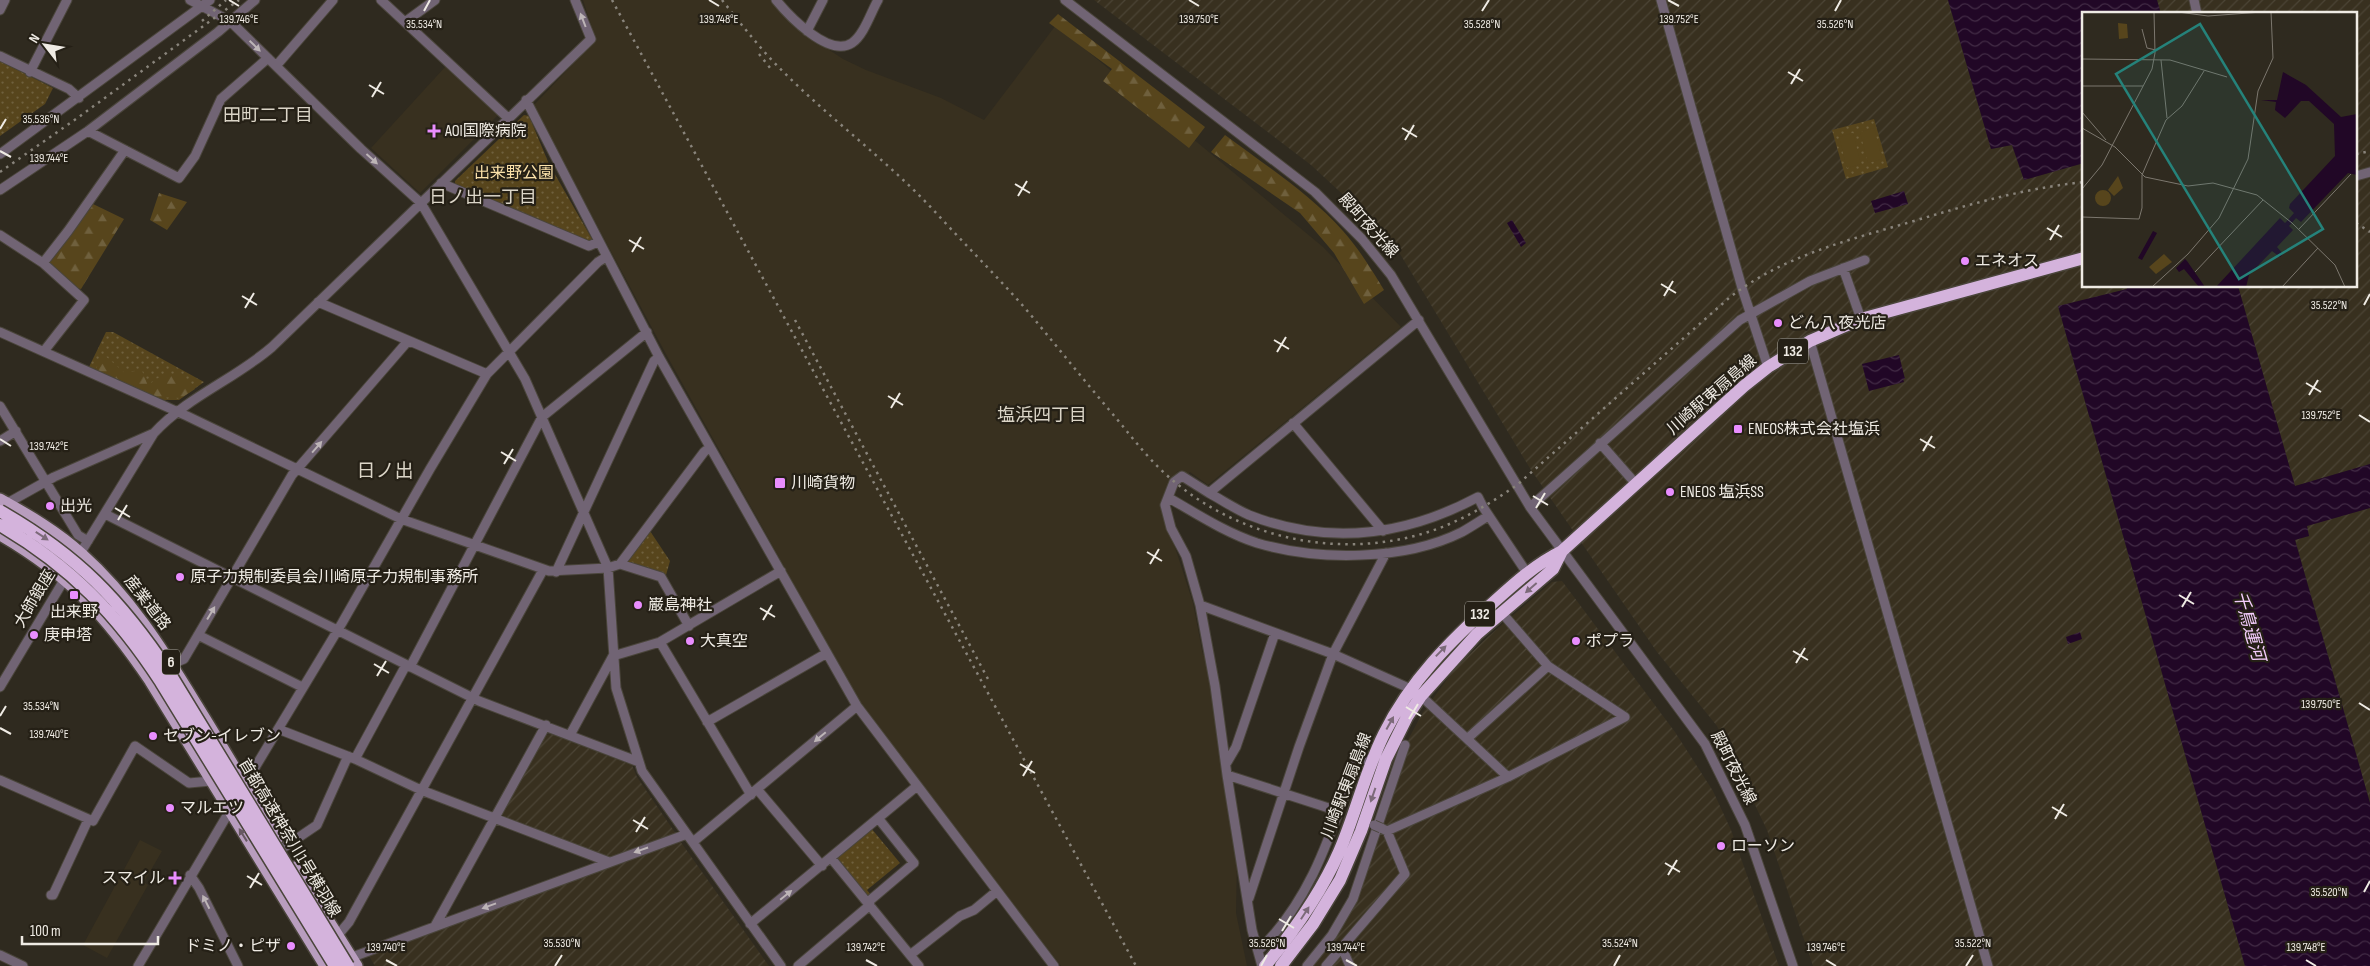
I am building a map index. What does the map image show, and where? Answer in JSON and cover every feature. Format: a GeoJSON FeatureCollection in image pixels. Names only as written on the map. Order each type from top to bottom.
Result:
{"type":"FeatureCollection","features":[{"type":"Feature","properties":{"kind":"highway","name":"川崎駅東扇島線"},"geometry":{"type":"LineString","coordinates":[[1264,966],[1304,915],[1330,873],[1370,827],[1372,758],[1384,733],[1416,693],[1444,649],[1527,573],[1562,551],[1744,386],[1768,367],[1810,341],[1861,319],[2082,259]]}},
{"type":"Feature","properties":{"kind":"highway","name":"首都高速神奈川1号横羽線"},"geometry":{"type":"LineString","coordinates":[[2,505],[82,567],[107,591],[141,632],[170,674],[352,963]]}},
{"type":"Feature","properties":{"kind":"highway","name":"首都高速神奈川1号横羽線"},"geometry":{"type":"LineString","coordinates":[[0,525],[43,552],[74,576],[108,610],[132,640],[161,682],[327,966]]}},
{"type":"Feature","properties":{"kind":"highway","name":"川崎駅東扇島線"},"geometry":{"type":"LineString","coordinates":[[1281,966],[1313,924],[1370,827],[1386,759],[1407,717],[1416,693],[1470,641],[1553,569],[1562,551]]}},
{"type":"Feature","properties":{"kind":"main road","name":"産業道路"},"geometry":{"type":"LineString","coordinates":[[2,505],[55,533],[81,552],[131,605],[172,664],[338,936],[352,963]]}},
{"type":"Feature","properties":{"kind":"main road","name":"6"},"geometry":{"type":"LineString","coordinates":[[0,535],[64,579],[102,616],[124,643],[327,966]]}},
{"type":"Feature","properties":{"kind":"street"},"geometry":{"type":"LineString","coordinates":[[0,10],[5,0]]}},
{"type":"Feature","properties":{"kind":"street"},"geometry":{"type":"LineString","coordinates":[[30,72],[67,0]]}},
{"type":"Feature","properties":{"kind":"street"},"geometry":{"type":"LineString","coordinates":[[190,0],[206,3],[230,22],[361,149],[421,202],[525,379],[608,568],[618,698],[642,771],[781,966]]}},
{"type":"Feature","properties":{"kind":"street"},"geometry":{"type":"LineString","coordinates":[[0,190],[88,132],[256,0]]}},
{"type":"Feature","properties":{"kind":"street"},"geometry":{"type":"LineString","coordinates":[[276,66],[333,0]]}},
{"type":"Feature","properties":{"kind":"street"},"geometry":{"type":"LineString","coordinates":[[381,0],[508,118]]}},
{"type":"Feature","properties":{"kind":"street"},"geometry":{"type":"LineString","coordinates":[[405,22],[435,0]]}},
{"type":"Feature","properties":{"kind":"street"},"geometry":{"type":"LineString","coordinates":[[2,505],[45,481],[154,433],[176,412],[253,362],[318,302],[591,39],[575,0]]}},
{"type":"Feature","properties":{"kind":"street"},"geometry":{"type":"LineString","coordinates":[[776,0],[798,26],[831,44],[845,46],[853,42],[878,0]]}},
{"type":"Feature","properties":{"kind":"street"},"geometry":{"type":"LineString","coordinates":[[807,31],[824,0]]}},
{"type":"Feature","properties":{"kind":"street","name":"殿町夜光線"},"geometry":{"type":"LineString","coordinates":[[1064,0],[1330,205],[1377,256],[1419,320],[1530,507],[1705,744],[1745,825],[1793,966]]}},
{"type":"Feature","properties":{"kind":"street"},"geometry":{"type":"LineString","coordinates":[[1661,0],[1750,315],[1768,367]]}},
{"type":"Feature","properties":{"kind":"street"},"geometry":{"type":"LineString","coordinates":[[0,154],[79,98],[206,3]]}},
{"type":"Feature","properties":{"kind":"street"},"geometry":{"type":"LineString","coordinates":[[0,56],[69,89],[79,98]]}},
{"type":"Feature","properties":{"kind":"street"},"geometry":{"type":"LineString","coordinates":[[88,132],[179,178],[195,156],[221,99],[268,58]]}},
{"type":"Feature","properties":{"kind":"street"},"geometry":{"type":"LineString","coordinates":[[526,100],[606,258],[659,357],[857,706],[1054,966]]}},
{"type":"Feature","properties":{"kind":"street"},"geometry":{"type":"LineString","coordinates":[[42,262],[68,231],[124,150]]}},
{"type":"Feature","properties":{"kind":"street"},"geometry":{"type":"LineString","coordinates":[[441,183],[589,246],[598,242]]}},
{"type":"Feature","properties":{"kind":"street"},"geometry":{"type":"LineString","coordinates":[[0,235],[42,262],[84,300],[44,351]]}},
{"type":"Feature","properties":{"kind":"street"},"geometry":{"type":"LineString","coordinates":[[138,966],[487,374],[598,262],[606,258]]}},
{"type":"Feature","properties":{"kind":"street"},"geometry":{"type":"LineString","coordinates":[[1530,507],[1740,320],[1810,280],[1865,260]]}},
{"type":"Feature","properties":{"kind":"street"},"geometry":{"type":"LineString","coordinates":[[1843,268],[1861,319]]}},
{"type":"Feature","properties":{"kind":"street"},"geometry":{"type":"LineString","coordinates":[[318,302],[487,374]]}},
{"type":"Feature","properties":{"kind":"street"},"geometry":{"type":"LineString","coordinates":[[1209,493],[1419,320]]}},
{"type":"Feature","properties":{"kind":"street"},"geometry":{"type":"LineString","coordinates":[[0,332],[176,412],[401,519],[543,570],[556,572],[608,568],[620,564],[704,452],[709,448]]}},
{"type":"Feature","properties":{"kind":"street"},"geometry":{"type":"LineString","coordinates":[[283,848],[317,825],[351,758],[408,666],[476,545],[542,417],[647,332]]}},
{"type":"Feature","properties":{"kind":"street"},"geometry":{"type":"LineString","coordinates":[[172,664],[184,658],[297,469],[408,341]]}},
{"type":"Feature","properties":{"kind":"street"},"geometry":{"type":"LineString","coordinates":[[1810,341],[1988,966]]}},
{"type":"Feature","properties":{"kind":"street"},"geometry":{"type":"LineString","coordinates":[[556,572],[654,361],[659,357]]}},
{"type":"Feature","properties":{"kind":"street"},"geometry":{"type":"LineString","coordinates":[[0,406],[78,535],[88,541]]}},
{"type":"Feature","properties":{"kind":"street"},"geometry":{"type":"LineString","coordinates":[[1293,423],[1383,531]]}},
{"type":"Feature","properties":{"kind":"street"},"geometry":{"type":"LineString","coordinates":[[0,441],[16,431]]}},
{"type":"Feature","properties":{"kind":"street","name":"大師銀座"},"geometry":{"type":"LineString","coordinates":[[0,687],[154,433]]}},
{"type":"Feature","properties":{"kind":"street"},"geometry":{"type":"LineString","coordinates":[[1600,443],[1636,484]]}},
{"type":"Feature","properties":{"kind":"street"},"geometry":{"type":"LineString","coordinates":[[1264,966],[1258,951],[1248,900],[1227,774],[1215,686],[1200,605],[1186,556],[1170,528],[1165,505],[1174,482],[1182,476],[1247,514],[1289,528],[1335,534],[1383,531],[1427,520],[1478,496],[1488,516],[1527,573]]}},
{"type":"Feature","properties":{"kind":"street"},"geometry":{"type":"LineString","coordinates":[[1169,498],[1235,534],[1277,548],[1313,554],[1386,553],[1432,543],[1462,532],[1488,516]]}},
{"type":"Feature","properties":{"kind":"street"},"geometry":{"type":"LineString","coordinates":[[105,514],[473,698],[639,762]]}},
{"type":"Feature","properties":{"kind":"street"},"geometry":{"type":"LineString","coordinates":[[1248,900],[1333,654],[1386,553]]}},
{"type":"Feature","properties":{"kind":"street"},"geometry":{"type":"LineString","coordinates":[[620,564],[661,577],[689,626]]}},
{"type":"Feature","properties":{"kind":"street"},"geometry":{"type":"LineString","coordinates":[[338,936],[349,922],[543,570]]}},
{"type":"Feature","properties":{"kind":"street"},"geometry":{"type":"LineString","coordinates":[[570,735],[614,656],[660,642],[780,571]]}},
{"type":"Feature","properties":{"kind":"street"},"geometry":{"type":"LineString","coordinates":[[1200,605],[1333,654],[1416,693],[1468,738],[1508,777]]}},
{"type":"Feature","properties":{"kind":"street"},"geometry":{"type":"LineString","coordinates":[[1326,966],[1405,874],[1370,827],[1508,777],[1625,717],[1548,666],[1502,613]]}},
{"type":"Feature","properties":{"kind":"street"},"geometry":{"type":"LineString","coordinates":[[1226,764],[1236,746],[1275,633]]}},
{"type":"Feature","properties":{"kind":"street"},"geometry":{"type":"LineString","coordinates":[[198,635],[302,687]]}},
{"type":"Feature","properties":{"kind":"street"},"geometry":{"type":"LineString","coordinates":[[660,642],[707,722],[754,792],[822,866]]}},
{"type":"Feature","properties":{"kind":"street"},"geometry":{"type":"LineString","coordinates":[[707,722],[827,652]]}},
{"type":"Feature","properties":{"kind":"street"},"geometry":{"type":"LineString","coordinates":[[1468,738],[1548,666]]}},
{"type":"Feature","properties":{"kind":"street"},"geometry":{"type":"LineString","coordinates":[[327,966],[352,963],[436,926],[609,862],[690,838],[754,792],[857,706]]}},
{"type":"Feature","properties":{"kind":"street"},"geometry":{"type":"LineString","coordinates":[[436,926],[546,726]]}},
{"type":"Feature","properties":{"kind":"street"},"geometry":{"type":"LineString","coordinates":[[278,729],[351,758],[421,790],[609,862]]}},
{"type":"Feature","properties":{"kind":"street"},"geometry":{"type":"LineString","coordinates":[[1307,966],[1332,935],[1353,899],[1405,745]]}},
{"type":"Feature","properties":{"kind":"street"},"geometry":{"type":"LineString","coordinates":[[0,780],[93,821],[135,746],[189,783],[211,781]]}},
{"type":"Feature","properties":{"kind":"street"},"geometry":{"type":"LineString","coordinates":[[1258,951],[1282,924],[1310,880],[1329,842],[1338,811],[1357,760],[1372,758]]}},
{"type":"Feature","properties":{"kind":"street"},"geometry":{"type":"LineString","coordinates":[[1227,774],[1338,811]]}},
{"type":"Feature","properties":{"kind":"street"},"geometry":{"type":"LineString","coordinates":[[750,924],[917,786]]}},
{"type":"Feature","properties":{"kind":"street"},"geometry":{"type":"LineString","coordinates":[[798,966],[914,863],[878,818]]}},
{"type":"Feature","properties":{"kind":"street"},"geometry":{"type":"LineString","coordinates":[[51,895],[53,895],[88,820]]}},
{"type":"Feature","properties":{"kind":"street"},"geometry":{"type":"LineString","coordinates":[[831,858],[919,966]]}},
{"type":"Feature","properties":{"kind":"street"},"geometry":{"type":"LineString","coordinates":[[190,876],[199,888],[238,966]]}},
{"type":"Feature","properties":{"kind":"street"},"geometry":{"type":"LineString","coordinates":[[910,954],[960,916],[974,910],[997,891]]}},
{"type":"Feature","properties":{"kind":"street"},"geometry":{"type":"LineString","coordinates":[[1342,948],[1350,966]]}},
{"type":"Feature","properties":{"kind":"street"},"geometry":{"type":"LineString","coordinates":[[1,957],[23,966]]}},
{"type":"Feature","properties":{"kind":"shaded area"},"geometry":{"type":"Polygon","coordinates":[[[583,0],[770,0],[796,28],[843,59],[866,70],[941,98],[984,120],[1056,25],[1323,247],[1401,327],[1208,485],[1190,472],[1188,474],[1178,471],[1167,488],[1162,507],[1193,603],[1203,655],[1206,655],[1237,861],[1236,913],[1247,966],[1061,966],[865,712],[666,354],[533,106],[596,40],[583,0]]]}},
{"type":"Feature","properties":{"kind":"shaded area"},"geometry":{"type":"Polygon","coordinates":[[[1094,0],[1948,0],[1991,149],[2012,145],[2024,180],[2082,164],[2082,288],[2127,289],[2058,307],[2245,966],[1813,966],[1767,830],[1717,726],[1657,652],[1531,470],[1391,239],[1311,165],[1094,0]]]}},
{"type":"Feature","properties":{"kind":"shaded area"},"geometry":{"type":"Polygon","coordinates":[[[2157,0],[2370,0],[2370,464],[2295,486],[2239,288],[2358,288],[2358,12],[2160,12],[2157,0]]]}},
{"type":"Feature","properties":{"kind":"shaded area","name":"AOI国際病院"},"geometry":{"type":"Polygon","coordinates":[[[446,66],[498,115],[420,193],[371,148],[446,66]]]}},
{"type":"Feature","properties":{"kind":"shaded area"},"geometry":{"type":"Polygon","coordinates":[[[2370,508],[2370,803],[2295,539],[2309,536],[2306,526],[2370,508]]]}},
{"type":"Feature","properties":{"kind":"shaded area"},"geometry":{"type":"Polygon","coordinates":[[[1562,581],[1675,732],[1713,791],[1731,830],[1779,966],[1310,966],[1337,932],[1409,738],[1423,712],[1457,666],[1552,582],[1562,581]]]}},
{"type":"Feature","properties":{"kind":"shaded area"},"geometry":{"type":"Polygon","coordinates":[[[551,734],[632,765],[637,777],[676,834],[609,858],[503,817],[502,813],[546,735],[551,734]]]}},
{"type":"Feature","properties":{"kind":"shaded area"},"geometry":{"type":"Polygon","coordinates":[[[140,840],[162,851],[144,882],[148,885],[107,958],[83,945],[140,840]]]}},
{"type":"Feature","properties":{"kind":"shaded area"},"geometry":{"type":"Polygon","coordinates":[[[680,841],[769,966],[375,966],[369,956],[680,841]]]}},
{"type":"Feature","properties":{"kind":"green space"},"geometry":{"type":"Polygon","coordinates":[[[1058,14],[1205,127],[1189,148],[1103,81],[1112,69],[1049,23],[1058,14]]]}},
{"type":"Feature","properties":{"kind":"green space"},"geometry":{"type":"Polygon","coordinates":[[[0,61],[53,88],[45,104],[0,136],[0,61]]]}},
{"type":"Feature","properties":{"kind":"green space","name":"出来野公園"},"geometry":{"type":"Polygon","coordinates":[[[524,115],[529,116],[549,164],[592,239],[587,242],[455,186],[455,181],[524,115]]]}},
{"type":"Feature","properties":{"kind":"green space"},"geometry":{"type":"Polygon","coordinates":[[[1874,119],[1888,167],[1846,179],[1832,130],[1874,119]]]}},
{"type":"Feature","properties":{"kind":"green space"},"geometry":{"type":"Polygon","coordinates":[[[1874,128],[1882,159],[1868,163],[1860,132],[1874,128]]]}},
{"type":"Feature","properties":{"kind":"green space"},"geometry":{"type":"Polygon","coordinates":[[[1853,133],[1861,164],[1847,168],[1839,137],[1853,133]]]}},
{"type":"Feature","properties":{"kind":"green space"},"geometry":{"type":"Polygon","coordinates":[[[1225,135],[1286,180],[1330,217],[1354,245],[1384,290],[1364,304],[1334,253],[1300,213],[1211,152],[1225,135]]]}},
{"type":"Feature","properties":{"kind":"green space"},"geometry":{"type":"Polygon","coordinates":[[[159,193],[187,202],[167,230],[150,220],[159,193]]]}},
{"type":"Feature","properties":{"kind":"green space"},"geometry":{"type":"Polygon","coordinates":[[[93,204],[124,219],[81,289],[76,288],[47,264],[93,204]]]}},
{"type":"Feature","properties":{"kind":"green space"},"geometry":{"type":"Polygon","coordinates":[[[106,332],[113,332],[204,382],[179,400],[164,400],[88,369],[106,332]]]}},
{"type":"Feature","properties":{"kind":"green space"},"geometry":{"type":"Polygon","coordinates":[[[103,354],[126,374],[141,368],[148,386],[164,375],[174,374],[184,377],[195,389],[181,398],[155,397],[95,371],[103,354]]]}},
{"type":"Feature","properties":{"kind":"green space"},"geometry":{"type":"Polygon","coordinates":[[[650,531],[670,561],[666,575],[628,564],[626,561],[650,531]]]}},
{"type":"Feature","properties":{"kind":"green space"},"geometry":{"type":"Polygon","coordinates":[[[871,828],[900,863],[867,890],[871,895],[869,897],[837,862],[838,855],[871,828]]]}},
{"type":"Feature","properties":{"kind":"water"},"geometry":{"type":"Polygon","coordinates":[[[1948,0],[2157,0],[2160,12],[2082,12],[2082,164],[2024,180],[2012,145],[1991,149],[1948,0]]]}},
{"type":"Feature","properties":{"kind":"water"},"geometry":{"type":"Polygon","coordinates":[[[1904,191],[1908,204],[1875,213],[1871,201],[1904,191]]]}},
{"type":"Feature","properties":{"kind":"water"},"geometry":{"type":"Polygon","coordinates":[[[1512,220],[1526,243],[1521,247],[1507,223],[1512,220]]]}},
{"type":"Feature","properties":{"kind":"water","name":"千鳥運河"},"geometry":{"type":"Polygon","coordinates":[[[2239,288],[2295,486],[2370,464],[2370,508],[2307,526],[2309,536],[2295,540],[2370,803],[2370,966],[2245,966],[2058,306],[2127,289],[2239,288]]]}},
{"type":"Feature","properties":{"kind":"water"},"geometry":{"type":"Polygon","coordinates":[[[1899,355],[1905,379],[1903,379],[1904,382],[1869,391],[1862,364],[1899,355]]]}},
{"type":"Feature","properties":{"kind":"water"},"geometry":{"type":"Polygon","coordinates":[[[2080,632],[2082,639],[2068,644],[2066,637],[2080,632]]]}},
{"type":"Feature","properties":{"kind":"railway"},"geometry":{"type":"LineString","coordinates":[[202,21],[226,0]]}},
{"type":"Feature","properties":{"kind":"railway"},"geometry":{"type":"LineString","coordinates":[[0,172],[239,0]]}},
{"type":"Feature","properties":{"kind":"railway"},"geometry":{"type":"LineString","coordinates":[[612,0],[1136,966]]}},
{"type":"Feature","properties":{"kind":"railway"},"geometry":{"type":"LineString","coordinates":[[722,0],[762,49],[788,77],[918,194],[996,277],[1030,314],[1144,452],[1168,476],[1203,502],[1232,518],[1262,530],[1294,539],[1360,544],[1393,541],[1425,533],[1461,519],[1517,485],[1729,298],[1770,272],[1792,261],[1837,244],[1973,204],[2016,193],[2082,182]]}},
{"type":"Feature","properties":{"kind":"railway"},"geometry":{"type":"LineString","coordinates":[[759,54],[771,69]]}},
{"type":"Feature","properties":{"kind":"railway"},"geometry":{"type":"LineString","coordinates":[[2358,154],[2370,151]]}},
{"type":"Feature","properties":{"kind":"railway"},"geometry":{"type":"LineString","coordinates":[[2358,224],[2370,232]]}},
{"type":"Feature","properties":{"kind":"railway"},"geometry":{"type":"LineString","coordinates":[[795,320],[988,679]]}},
{"type":"Feature","properties":{"kind":"place","name":"AOI国際病院"},"geometry":{"type":"Point","coordinates":[434,131]}},
{"type":"Feature","properties":{"kind":"place","name":"エネオス"},"geometry":{"type":"Point","coordinates":[1965,261]}},
{"type":"Feature","properties":{"kind":"place","name":"どん八 夜光店"},"geometry":{"type":"Point","coordinates":[1778,323]}},
{"type":"Feature","properties":{"kind":"place","name":"ENEOS株式会社塩浜"},"geometry":{"type":"Point","coordinates":[1738,429]}},
{"type":"Feature","properties":{"kind":"place","name":"川崎貨物"},"geometry":{"type":"Point","coordinates":[780,483]}},
{"type":"Feature","properties":{"kind":"place","name":"ENEOS 塩浜SS"},"geometry":{"type":"Point","coordinates":[1670,492]}},
{"type":"Feature","properties":{"kind":"place","name":"出光"},"geometry":{"type":"Point","coordinates":[50,506]}},
{"type":"Feature","properties":{"kind":"place","name":"原子力規制委員会川崎原子力規制事務所"},"geometry":{"type":"Point","coordinates":[180,577]}},
{"type":"Feature","properties":{"kind":"place","name":"出来野"},"geometry":{"type":"Point","coordinates":[74,595]}},
{"type":"Feature","properties":{"kind":"place","name":"巌島神社"},"geometry":{"type":"Point","coordinates":[638,605]}},
{"type":"Feature","properties":{"kind":"place","name":"庚申塔"},"geometry":{"type":"Point","coordinates":[34,635]}},
{"type":"Feature","properties":{"kind":"place","name":"大真空"},"geometry":{"type":"Point","coordinates":[690,641]}},
{"type":"Feature","properties":{"kind":"place","name":"ポプラ"},"geometry":{"type":"Point","coordinates":[1576,641]}},
{"type":"Feature","properties":{"kind":"place","name":"セブン-イレブン"},"geometry":{"type":"Point","coordinates":[153,736]}},
{"type":"Feature","properties":{"kind":"place","name":"マルエツ"},"geometry":{"type":"Point","coordinates":[170,808]}},
{"type":"Feature","properties":{"kind":"place","name":"ローソン"},"geometry":{"type":"Point","coordinates":[1721,846]}},
{"type":"Feature","properties":{"kind":"place","name":"スマイル"},"geometry":{"type":"Point","coordinates":[175,878]}},
{"type":"Feature","properties":{"kind":"place","name":"ドミノ・ピザ"},"geometry":{"type":"Point","coordinates":[291,946]}},
{"type":"Feature","properties":{"kind":"district","name":"田町二丁目"},"geometry":{"type":"Point","coordinates":[268,115]}},
{"type":"Feature","properties":{"kind":"district","name":"日ノ出一丁目"},"geometry":{"type":"Point","coordinates":[483,197]}},
{"type":"Feature","properties":{"kind":"district","name":"塩浜四丁目"},"geometry":{"type":"Point","coordinates":[1042,415]}},
{"type":"Feature","properties":{"kind":"district","name":"日ノ出"},"geometry":{"type":"Point","coordinates":[385,471]}}]}
